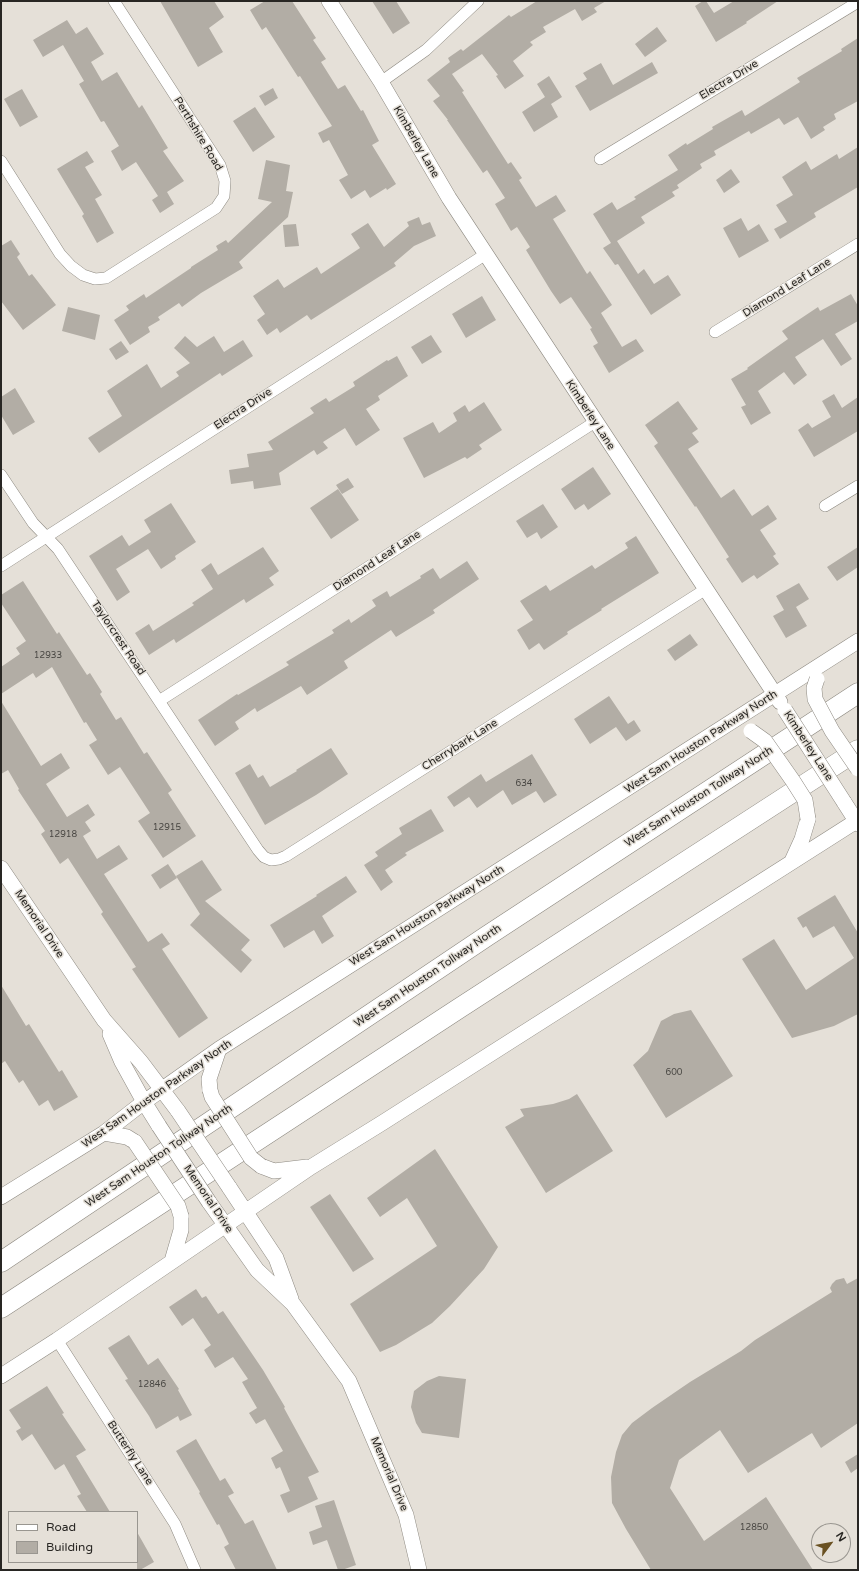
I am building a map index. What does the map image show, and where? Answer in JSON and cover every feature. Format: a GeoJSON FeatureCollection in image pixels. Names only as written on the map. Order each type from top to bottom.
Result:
{"type":"FeatureCollection","features":[{"type":"Feature","properties":{"kind":"highway","name":"West Sam Houston Tollway North"},"geometry":{"type":"LineString","coordinates":[[1,1262],[488,936],[858,693]]}},
{"type":"Feature","properties":{"kind":"highway"},"geometry":{"type":"LineString","coordinates":[[1,1308],[464,1005],[858,750]]}},
{"type":"Feature","properties":{"kind":"main road","name":"Kimberley Lane"},"geometry":{"type":"LineString","coordinates":[[329,1],[381,82],[449,198],[775,694],[857,822]]}},
{"type":"Feature","properties":{"kind":"main road","name":"West Sam Houston Parkway North"},"geometry":{"type":"LineString","coordinates":[[1,1197],[104,1133],[219,1048],[858,641]]}},
{"type":"Feature","properties":{"kind":"main road"},"geometry":{"type":"LineString","coordinates":[[830,659],[817,679],[814,688],[815,699],[832,731],[858,768]]}},
{"type":"Feature","properties":{"kind":"main road"},"geometry":{"type":"LineString","coordinates":[[722,728],[751,731],[766,740],[805,800],[808,819],[802,839],[792,861]]}},
{"type":"Feature","properties":{"kind":"main road"},"geometry":{"type":"LineString","coordinates":[[1,1376],[58,1340],[311,1167],[792,861],[857,822]]}},
{"type":"Feature","properties":{"kind":"main road","name":"Memorial Drive"},"geometry":{"type":"LineString","coordinates":[[1,868],[104,1020],[141,1062],[178,1110],[246,1211],[276,1258],[293,1304]]}},
{"type":"Feature","properties":{"kind":"main road","name":"Memorial Drive"},"geometry":{"type":"LineString","coordinates":[[104,1020],[122,1062],[144,1102],[209,1202],[258,1270],[293,1304],[349,1381],[406,1515],[420,1570]]}},
{"type":"Feature","properties":{"kind":"main road"},"geometry":{"type":"LineString","coordinates":[[219,1048],[209,1079],[212,1097],[251,1158],[261,1166],[274,1171],[311,1167]]}},
{"type":"Feature","properties":{"kind":"main road"},"geometry":{"type":"LineString","coordinates":[[104,1133],[127,1137],[135,1142],[178,1206],[181,1216],[181,1230],[172,1261]]}},
{"type":"Feature","properties":{"kind":"street","name":"Perthshire Road"},"geometry":{"type":"LineString","coordinates":[[1,161],[60,254],[83,276],[94,279],[106,278],[216,208],[224,196],[225,181],[220,165],[114,1]]}},
{"type":"Feature","properties":{"kind":"street"},"geometry":{"type":"LineString","coordinates":[[381,82],[426,50],[478,1]]}},
{"type":"Feature","properties":{"kind":"street","name":"Electra Drive"},"geometry":{"type":"LineString","coordinates":[[600,159],[858,2]]}},
{"type":"Feature","properties":{"kind":"street","name":"Diamond Leaf Lane"},"geometry":{"type":"LineString","coordinates":[[715,332],[858,244]]}},
{"type":"Feature","properties":{"kind":"street","name":"Electra Drive"},"geometry":{"type":"LineString","coordinates":[[1,566],[45,536],[486,254]]}},
{"type":"Feature","properties":{"kind":"street","name":"Diamond Leaf Lane"},"geometry":{"type":"LineString","coordinates":[[160,701],[595,422]]}},
{"type":"Feature","properties":{"kind":"street","name":"Taylorcrest Road"},"geometry":{"type":"LineString","coordinates":[[1,475],[33,523],[58,549],[229,806]]}},
{"type":"Feature","properties":{"kind":"street"},"geometry":{"type":"LineString","coordinates":[[825,506],[858,486]]}},
{"type":"Feature","properties":{"kind":"street","name":"Cherrybark Lane"},"geometry":{"type":"LineString","coordinates":[[229,806],[264,857],[271,860],[279,859],[706,589]]}},
{"type":"Feature","properties":{"kind":"street","name":"Butterfly Lane"},"geometry":{"type":"LineString","coordinates":[[58,1340],[175,1524],[195,1570]]}},
{"type":"Feature","properties":{"kind":"building"},"geometry":{"type":"Polygon","coordinates":[[[160,1],[214,1],[224,17],[209,28],[223,52],[198,67],[160,1]]]}},
{"type":"Feature","properties":{"kind":"building"},"geometry":{"type":"Polygon","coordinates":[[[265,1],[292,1],[316,38],[313,40],[326,59],[321,62],[338,89],[345,85],[361,111],[363,110],[379,141],[372,145],[396,184],[387,190],[386,188],[370,198],[365,190],[351,199],[339,180],[348,175],[329,140],[323,143],[318,133],[332,126],[266,27],[262,30],[250,10],[265,1]]]}},
{"type":"Feature","properties":{"kind":"building"},"geometry":{"type":"Polygon","coordinates":[[[372,1],[396,1],[410,23],[393,34],[372,1]]]}},
{"type":"Feature","properties":{"kind":"building"},"geometry":{"type":"Polygon","coordinates":[[[537,1],[606,1],[594,8],[597,12],[582,21],[575,9],[543,27],[546,32],[530,42],[533,45],[513,61],[524,76],[505,89],[496,76],[498,75],[482,54],[452,74],[464,91],[462,92],[508,164],[511,162],[522,178],[519,180],[536,207],[556,195],[566,211],[553,219],[587,274],[590,271],[612,305],[601,313],[622,347],[636,339],[644,351],[609,373],[593,346],[598,343],[590,329],[592,328],[571,297],[560,304],[526,250],[530,247],[517,227],[511,231],[495,204],[505,198],[487,170],[483,173],[448,120],[433,101],[440,96],[427,80],[450,62],[448,58],[461,49],[463,51],[509,15],[511,17],[537,1]]]}},
{"type":"Feature","properties":{"kind":"building"},"geometry":{"type":"Polygon","coordinates":[[[703,1],[706,1],[714,13],[734,1],[778,1],[746,22],[747,23],[716,42],[695,6],[703,1]]]}},
{"type":"Feature","properties":{"kind":"building"},"geometry":{"type":"Polygon","coordinates":[[[67,20],[76,34],[87,27],[104,54],[91,62],[102,81],[117,72],[139,108],[142,105],[168,148],[163,151],[184,181],[167,192],[174,204],[160,213],[152,200],[158,196],[136,162],[122,171],[111,151],[119,146],[104,121],[101,122],[79,84],[84,81],[63,45],[43,57],[33,40],[67,20]]]}},
{"type":"Feature","properties":{"kind":"building"},"geometry":{"type":"Polygon","coordinates":[[[657,27],[667,41],[645,57],[635,44],[657,27]]]}},
{"type":"Feature","properties":{"kind":"building"},"geometry":{"type":"Polygon","coordinates":[[[858,38],[858,101],[834,114],[836,119],[823,127],[825,130],[811,139],[798,117],[784,125],[779,118],[751,134],[749,131],[714,151],[716,155],[700,164],[702,168],[677,185],[679,188],[672,192],[675,196],[641,217],[645,223],[617,241],[638,274],[644,269],[654,284],[668,275],[681,295],[651,315],[618,264],[615,265],[603,248],[611,243],[593,214],[612,202],[617,210],[636,199],[634,197],[678,170],[668,155],[686,143],[687,145],[713,129],[712,127],[742,110],[745,116],[800,82],[797,78],[842,51],[841,49],[858,38]]]}},
{"type":"Feature","properties":{"kind":"building"},"geometry":{"type":"Polygon","coordinates":[[[652,62],[658,73],[590,111],[575,86],[587,79],[583,73],[601,63],[613,85],[652,62]]]}},
{"type":"Feature","properties":{"kind":"building"},"geometry":{"type":"Polygon","coordinates":[[[549,76],[562,97],[551,104],[558,117],[534,132],[522,112],[545,97],[537,84],[549,76]]]}},
{"type":"Feature","properties":{"kind":"building"},"geometry":{"type":"Polygon","coordinates":[[[273,88],[278,98],[265,106],[259,96],[273,88]]]}},
{"type":"Feature","properties":{"kind":"building"},"geometry":{"type":"Polygon","coordinates":[[[22,89],[38,117],[20,127],[4,99],[22,89]]]}},
{"type":"Feature","properties":{"kind":"building"},"geometry":{"type":"Polygon","coordinates":[[[255,107],[275,137],[253,152],[233,121],[255,107]]]}},
{"type":"Feature","properties":{"kind":"building"},"geometry":{"type":"Polygon","coordinates":[[[858,147],[858,187],[814,213],[816,217],[780,239],[774,229],[787,222],[776,205],[793,195],[782,177],[806,161],[811,170],[837,154],[839,159],[858,147]]]}},
{"type":"Feature","properties":{"kind":"building"},"geometry":{"type":"Polygon","coordinates":[[[87,151],[94,162],[85,167],[102,195],[95,199],[114,233],[97,243],[82,216],[84,214],[57,169],[87,151]]]}},
{"type":"Feature","properties":{"kind":"building"},"geometry":{"type":"Polygon","coordinates":[[[266,160],[290,165],[286,191],[293,192],[288,217],[239,262],[243,268],[201,293],[182,307],[179,303],[158,317],[160,320],[148,327],[150,332],[130,345],[114,320],[129,310],[126,306],[144,294],[146,298],[218,250],[216,246],[226,240],[228,243],[272,202],[258,199],[266,160]]]}},
{"type":"Feature","properties":{"kind":"building"},"geometry":{"type":"Polygon","coordinates":[[[731,169],[740,182],[724,193],[716,180],[731,169]]]}},
{"type":"Feature","properties":{"kind":"building"},"geometry":{"type":"Polygon","coordinates":[[[419,217],[422,225],[430,222],[436,236],[414,246],[394,263],[396,266],[311,320],[307,315],[280,333],[277,328],[267,335],[257,320],[265,314],[253,296],[278,279],[284,288],[317,267],[321,274],[360,248],[351,234],[368,223],[384,247],[409,226],[407,222],[419,217]]]}},
{"type":"Feature","properties":{"kind":"building"},"geometry":{"type":"Polygon","coordinates":[[[741,218],[748,231],[759,224],[769,241],[739,258],[723,228],[741,218]]]}},
{"type":"Feature","properties":{"kind":"building"},"geometry":{"type":"Polygon","coordinates":[[[296,224],[299,246],[285,247],[283,225],[296,224]]]}},
{"type":"Feature","properties":{"kind":"building"},"geometry":{"type":"Polygon","coordinates":[[[11,240],[20,254],[17,257],[29,276],[32,274],[56,305],[23,330],[1,301],[1,246],[11,240]]]}},
{"type":"Feature","properties":{"kind":"building"},"geometry":{"type":"Polygon","coordinates":[[[851,294],[858,306],[858,321],[835,334],[852,359],[841,366],[823,339],[795,357],[807,375],[794,385],[784,372],[758,391],[771,413],[751,425],[741,407],[746,405],[731,379],[748,369],[747,368],[788,339],[782,331],[818,307],[820,311],[851,294]]]}},
{"type":"Feature","properties":{"kind":"building"},"geometry":{"type":"Polygon","coordinates":[[[482,296],[496,320],[466,338],[452,314],[482,296]]]}},
{"type":"Feature","properties":{"kind":"building"},"geometry":{"type":"Polygon","coordinates":[[[68,307],[100,315],[95,340],[62,331],[68,307]]]}},
{"type":"Feature","properties":{"kind":"building"},"geometry":{"type":"Polygon","coordinates":[[[431,335],[442,352],[422,364],[411,347],[431,335]]]}},
{"type":"Feature","properties":{"kind":"building"},"geometry":{"type":"Polygon","coordinates":[[[185,336],[197,347],[214,336],[224,352],[243,340],[253,356],[222,376],[220,373],[99,453],[88,438],[122,416],[107,391],[147,364],[161,388],[179,376],[176,372],[190,363],[174,348],[185,336]]]}},
{"type":"Feature","properties":{"kind":"building"},"geometry":{"type":"Polygon","coordinates":[[[121,341],[129,352],[116,360],[109,349],[121,341]]]}},
{"type":"Feature","properties":{"kind":"building"},"geometry":{"type":"Polygon","coordinates":[[[397,356],[408,376],[378,396],[380,400],[366,409],[380,430],[356,446],[345,428],[323,442],[328,448],[317,455],[314,450],[279,473],[281,485],[254,489],[253,481],[231,484],[229,470],[249,467],[247,454],[273,450],[268,442],[314,413],[310,408],[326,398],[329,402],[355,386],[353,382],[387,360],[388,361],[397,356]]]}},
{"type":"Feature","properties":{"kind":"building"},"geometry":{"type":"Polygon","coordinates":[[[15,388],[35,422],[13,435],[1,415],[1,397],[15,388]]]}},
{"type":"Feature","properties":{"kind":"building"},"geometry":{"type":"Polygon","coordinates":[[[834,394],[842,408],[858,397],[858,431],[814,457],[798,430],[808,423],[812,428],[831,417],[822,401],[834,394]]]}},
{"type":"Feature","properties":{"kind":"building"},"geometry":{"type":"Polygon","coordinates":[[[678,401],[698,429],[692,433],[699,442],[688,449],[721,498],[734,489],[752,516],[768,505],[777,519],[760,530],[776,554],[773,556],[779,564],[757,579],[754,575],[742,583],[726,559],[729,557],[696,506],[695,507],[654,446],[658,443],[645,425],[678,401]]]}},
{"type":"Feature","properties":{"kind":"building"},"geometry":{"type":"Polygon","coordinates":[[[484,402],[502,430],[479,445],[482,449],[467,459],[465,457],[424,478],[403,438],[433,422],[439,433],[457,421],[453,413],[465,405],[469,412],[484,402]]]}},
{"type":"Feature","properties":{"kind":"building"},"geometry":{"type":"Polygon","coordinates":[[[593,467],[611,494],[588,510],[584,504],[575,510],[561,489],[593,467]]]}},
{"type":"Feature","properties":{"kind":"building"},"geometry":{"type":"Polygon","coordinates":[[[348,478],[354,487],[342,494],[336,485],[348,478]]]}},
{"type":"Feature","properties":{"kind":"building"},"geometry":{"type":"Polygon","coordinates":[[[338,489],[359,520],[331,539],[310,508],[338,489]]]}},
{"type":"Feature","properties":{"kind":"building"},"geometry":{"type":"Polygon","coordinates":[[[171,503],[196,542],[175,556],[176,559],[161,569],[148,549],[116,569],[130,592],[117,601],[89,556],[122,535],[129,546],[151,532],[144,520],[171,503]]]}},
{"type":"Feature","properties":{"kind":"building"},"geometry":{"type":"Polygon","coordinates":[[[543,504],[558,527],[541,539],[537,532],[527,538],[516,521],[543,504]]]}},
{"type":"Feature","properties":{"kind":"building"},"geometry":{"type":"Polygon","coordinates":[[[636,536],[659,573],[601,609],[602,610],[567,632],[568,634],[544,650],[539,643],[529,650],[517,630],[533,620],[520,601],[546,585],[550,591],[592,565],[595,569],[628,548],[625,543],[636,536]]]}},
{"type":"Feature","properties":{"kind":"building"},"geometry":{"type":"Polygon","coordinates":[[[263,547],[279,571],[269,578],[274,585],[246,603],[244,599],[176,643],[174,639],[149,655],[135,633],[149,624],[153,631],[194,605],[192,603],[213,589],[201,570],[211,563],[218,575],[263,547]]]}},
{"type":"Feature","properties":{"kind":"building"},"geometry":{"type":"Polygon","coordinates":[[[858,547],[858,567],[837,581],[827,567],[858,547]]]}},
{"type":"Feature","properties":{"kind":"building"},"geometry":{"type":"Polygon","coordinates":[[[467,561],[479,579],[433,610],[435,613],[396,637],[391,630],[344,661],[348,668],[307,695],[301,686],[257,712],[255,708],[235,722],[239,729],[215,746],[198,720],[237,694],[238,695],[289,665],[286,662],[334,633],[332,630],[349,619],[351,623],[376,606],[372,600],[387,591],[390,597],[421,578],[420,576],[433,568],[440,579],[467,561]]]}},
{"type":"Feature","properties":{"kind":"building"},"geometry":{"type":"Polygon","coordinates":[[[23,581],[57,634],[59,632],[87,675],[90,673],[102,692],[100,694],[116,720],[121,717],[144,754],[147,752],[172,790],[168,793],[196,836],[163,858],[138,821],[150,813],[120,767],[108,775],[89,745],[97,740],[86,722],[84,723],[52,667],[36,678],[33,673],[1,694],[1,667],[20,654],[16,648],[26,641],[1,603],[1,595],[23,581]]]}},
{"type":"Feature","properties":{"kind":"building"},"geometry":{"type":"Polygon","coordinates":[[[799,583],[809,599],[796,607],[807,626],[786,638],[773,616],[784,610],[776,596],[799,583]]]}},
{"type":"Feature","properties":{"kind":"building"},"geometry":{"type":"Polygon","coordinates":[[[690,634],[698,645],[675,661],[667,650],[690,634]]]}},
{"type":"Feature","properties":{"kind":"building"},"geometry":{"type":"Polygon","coordinates":[[[609,696],[628,724],[634,720],[641,731],[626,741],[616,727],[590,744],[574,719],[609,696]]]}},
{"type":"Feature","properties":{"kind":"building"},"geometry":{"type":"Polygon","coordinates":[[[1,701],[41,766],[61,753],[70,768],[46,784],[67,817],[88,804],[95,815],[85,822],[91,831],[83,836],[97,859],[119,845],[128,859],[104,874],[148,942],[162,933],[170,944],[162,949],[208,1018],[179,1038],[132,969],[136,967],[101,914],[103,912],[68,858],[60,864],[41,834],[45,831],[18,790],[19,789],[8,770],[1,774],[1,701]]]}},
{"type":"Feature","properties":{"kind":"building"},"geometry":{"type":"Polygon","coordinates":[[[331,748],[348,774],[265,825],[235,773],[250,764],[258,778],[263,775],[270,787],[331,748]]]}},
{"type":"Feature","properties":{"kind":"building"},"geometry":{"type":"Polygon","coordinates":[[[532,754],[557,795],[544,803],[536,791],[512,805],[503,790],[477,808],[469,797],[454,807],[447,797],[481,774],[486,782],[532,754]]]}},
{"type":"Feature","properties":{"kind":"building"},"geometry":{"type":"Polygon","coordinates":[[[431,809],[444,831],[405,853],[407,855],[385,870],[393,882],[381,891],[364,865],[378,856],[375,852],[402,834],[399,828],[431,809]]]}},
{"type":"Feature","properties":{"kind":"building"},"geometry":{"type":"Polygon","coordinates":[[[202,860],[222,890],[205,901],[250,940],[241,950],[252,960],[241,973],[190,925],[200,914],[176,876],[202,860]]]}},
{"type":"Feature","properties":{"kind":"building"},"geometry":{"type":"Polygon","coordinates":[[[168,864],[177,878],[160,889],[151,875],[168,864]]]}},
{"type":"Feature","properties":{"kind":"building"},"geometry":{"type":"Polygon","coordinates":[[[346,876],[357,892],[322,916],[334,936],[322,944],[314,930],[284,948],[270,925],[346,876]]]}},
{"type":"Feature","properties":{"kind":"building"},"geometry":{"type":"Polygon","coordinates":[[[835,895],[858,933],[858,1014],[834,1026],[792,1038],[742,959],[774,939],[806,990],[854,958],[834,926],[813,938],[806,926],[803,928],[797,918],[835,895]]]}},
{"type":"Feature","properties":{"kind":"building"},"geometry":{"type":"Polygon","coordinates":[[[1,985],[26,1026],[29,1024],[59,1072],[62,1070],[78,1097],[54,1111],[48,1100],[39,1106],[23,1080],[19,1083],[5,1061],[1,1064],[1,985]]]}},
{"type":"Feature","properties":{"kind":"building"},"geometry":{"type":"Polygon","coordinates":[[[691,1010],[733,1076],[666,1118],[633,1065],[648,1051],[661,1021],[674,1014],[691,1010]]]}},
{"type":"Feature","properties":{"kind":"building"},"geometry":{"type":"Polygon","coordinates":[[[577,1094],[613,1151],[546,1193],[505,1127],[524,1116],[520,1109],[553,1104],[569,1099],[577,1094]]]}},
{"type":"Feature","properties":{"kind":"building"},"geometry":{"type":"Polygon","coordinates":[[[435,1149],[498,1247],[484,1269],[432,1323],[396,1345],[380,1352],[350,1304],[437,1246],[407,1198],[380,1217],[367,1198],[435,1149]]]}},
{"type":"Feature","properties":{"kind":"building"},"geometry":{"type":"Polygon","coordinates":[[[330,1194],[374,1259],[353,1272],[310,1207],[330,1194]]]}},
{"type":"Feature","properties":{"kind":"building"},"geometry":{"type":"Polygon","coordinates":[[[844,1278],[847,1284],[858,1278],[858,1423],[821,1448],[812,1433],[748,1473],[720,1430],[679,1460],[670,1488],[704,1541],[766,1497],[813,1570],[651,1570],[612,1503],[611,1477],[616,1452],[622,1435],[632,1423],[652,1408],[690,1382],[741,1351],[755,1340],[832,1292],[830,1288],[832,1284],[836,1280],[844,1278]]]}},
{"type":"Feature","properties":{"kind":"building"},"geometry":{"type":"Polygon","coordinates":[[[196,1289],[202,1298],[206,1296],[218,1314],[223,1311],[263,1370],[285,1407],[284,1408],[319,1472],[308,1477],[318,1499],[288,1513],[280,1495],[290,1491],[280,1467],[276,1469],[271,1458],[283,1451],[265,1419],[256,1424],[249,1413],[257,1408],[242,1382],[248,1379],[233,1357],[215,1368],[204,1350],[211,1345],[193,1318],[182,1326],[169,1307],[196,1289]]]}},
{"type":"Feature","properties":{"kind":"building"},"geometry":{"type":"Polygon","coordinates":[[[129,1335],[148,1365],[158,1358],[179,1389],[178,1390],[192,1415],[180,1421],[178,1416],[156,1429],[125,1380],[128,1379],[108,1348],[129,1335]]]}},
{"type":"Feature","properties":{"kind":"building"},"geometry":{"type":"Polygon","coordinates":[[[439,1376],[466,1379],[459,1438],[422,1433],[416,1423],[411,1407],[414,1391],[427,1381],[439,1376]]]}},
{"type":"Feature","properties":{"kind":"building"},"geometry":{"type":"Polygon","coordinates":[[[47,1386],[64,1413],[62,1414],[86,1450],[76,1456],[109,1511],[86,1511],[77,1496],[81,1494],[64,1464],[55,1470],[32,1434],[22,1441],[16,1431],[21,1428],[9,1410],[47,1386]]]}},
{"type":"Feature","properties":{"kind":"building"},"geometry":{"type":"Polygon","coordinates":[[[196,1439],[220,1481],[225,1478],[234,1493],[228,1496],[245,1524],[253,1520],[277,1570],[236,1570],[224,1547],[229,1544],[219,1524],[217,1525],[176,1451],[196,1439]]]}},
{"type":"Feature","properties":{"kind":"building"},"geometry":{"type":"Polygon","coordinates":[[[858,1454],[858,1468],[851,1473],[845,1462],[858,1454]]]}},
{"type":"Feature","properties":{"kind":"building"},"geometry":{"type":"Polygon","coordinates":[[[334,1500],[356,1565],[342,1570],[338,1570],[327,1540],[313,1545],[309,1532],[322,1527],[315,1506],[334,1500]]]}},
{"type":"Feature","properties":{"kind":"building"},"geometry":{"type":"Polygon","coordinates":[[[138,1534],[154,1562],[140,1570],[137,1570],[138,1534]]]}}]}
